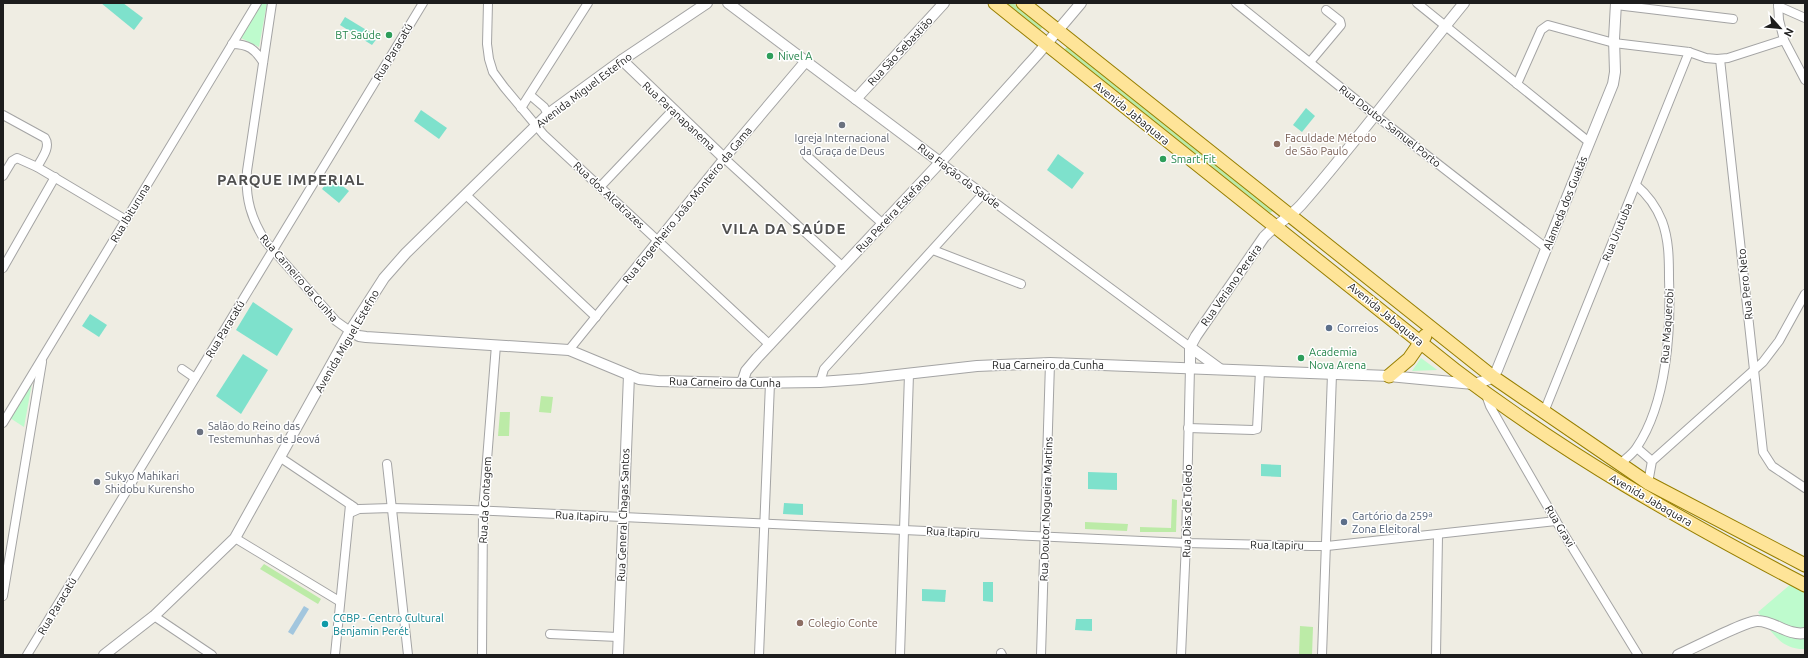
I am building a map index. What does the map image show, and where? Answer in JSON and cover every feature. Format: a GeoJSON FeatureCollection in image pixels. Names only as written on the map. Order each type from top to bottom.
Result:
{"type":"FeatureCollection","features":[{"type":"Feature","properties":{"kind":"main road","name":"Avenida Jabaquara"},"geometry":{"type":"LineString","coordinates":[[995,3],[1486,395],[1597,469],[1669,511],[1805,585]]}},
{"type":"Feature","properties":{"kind":"main road","name":"Avenida Jabaquara"},"geometry":{"type":"LineString","coordinates":[[1023,3],[1493,377],[1648,483],[1805,565]]}},
{"type":"Feature","properties":{"kind":"main road"},"geometry":{"type":"LineString","coordinates":[[1389,376],[1408,359],[1431,327]]}},
{"type":"Feature","properties":{"kind":"street","name":"Rua Ibituruna"},"geometry":{"type":"LineString","coordinates":[[3,422],[257,3]]}},
{"type":"Feature","properties":{"kind":"street","name":"Rua Carneiro da Cunha"},"geometry":{"type":"LineString","coordinates":[[272,3],[246,185],[250,210],[253,221],[266,242],[336,321],[359,336],[569,350],[639,379],[658,381],[742,383],[820,382],[977,366],[1050,363],[1389,376],[1473,384]]}},
{"type":"Feature","properties":{"kind":"street","name":"Rua Paracatú"},"geometry":{"type":"LineString","coordinates":[[27,655],[423,3]]}},
{"type":"Feature","properties":{"kind":"street","name":"Rua dos Alcatrazes"},"geometry":{"type":"LineString","coordinates":[[488,3],[488,44],[493,72],[521,108],[536,126],[600,187],[770,345]]}},
{"type":"Feature","properties":{"kind":"street"},"geometry":{"type":"LineString","coordinates":[[521,108],[588,3]]}},
{"type":"Feature","properties":{"kind":"street","name":"Avenida Miguel Estefno"},"geometry":{"type":"LineString","coordinates":[[107,654],[154,616],[235,538],[281,458],[350,331],[384,278],[394,267],[548,114],[622,60],[707,3]]}},
{"type":"Feature","properties":{"kind":"street","name":"Rua Fiação da Saúde"},"geometry":{"type":"LineString","coordinates":[[728,3],[1190,351]]}},
{"type":"Feature","properties":{"kind":"street","name":"Rua São Sebastião"},"geometry":{"type":"LineString","coordinates":[[856,99],[944,3]]}},
{"type":"Feature","properties":{"kind":"street","name":"Rua Pereira Estefano"},"geometry":{"type":"LineString","coordinates":[[742,383],[746,371],[940,162],[1058,31],[1081,3]]}},
{"type":"Feature","properties":{"kind":"street","name":"Rua Doutor Samuel Porto"},"geometry":{"type":"LineString","coordinates":[[1236,3],[1375,115],[1546,248]]}},
{"type":"Feature","properties":{"kind":"street"},"geometry":{"type":"LineString","coordinates":[[1417,3],[1589,142]]}},
{"type":"Feature","properties":{"kind":"street","name":"Rua Veriano Pereira"},"geometry":{"type":"LineString","coordinates":[[1178,367],[1190,351],[1196,336],[1255,250],[1274,226],[1299,206],[1375,115],[1464,3]]}},
{"type":"Feature","properties":{"kind":"street"},"geometry":{"type":"LineString","coordinates":[[1616,4],[1733,19]]}},
{"type":"Feature","properties":{"kind":"street","name":"Alameda dos Guatás"},"geometry":{"type":"LineString","coordinates":[[1493,377],[1613,84],[1615,72],[1614,43],[1616,4]]}},
{"type":"Feature","properties":{"kind":"street"},"geometry":{"type":"LineString","coordinates":[[1778,5],[1805,18]]}},
{"type":"Feature","properties":{"kind":"street"},"geometry":{"type":"LineString","coordinates":[[1778,5],[1784,40],[1805,80]]}},
{"type":"Feature","properties":{"kind":"street"},"geometry":{"type":"LineString","coordinates":[[1310,62],[1340,25],[1340,21],[1326,10]]}},
{"type":"Feature","properties":{"kind":"street"},"geometry":{"type":"LineString","coordinates":[[1516,84],[1539,34],[1545,26],[1551,25],[1614,43],[1689,52],[1706,58],[1720,59],[1784,40]]}},
{"type":"Feature","properties":{"kind":"street"},"geometry":{"type":"LineString","coordinates":[[232,44],[243,44],[251,47],[264,62]]}},
{"type":"Feature","properties":{"kind":"street","name":"Rua Urutuba"},"geometry":{"type":"LineString","coordinates":[[1544,412],[1689,52]]}},
{"type":"Feature","properties":{"kind":"street","name":"Rua Pero Neto"},"geometry":{"type":"LineString","coordinates":[[1720,59],[1763,452],[1765,458],[1778,471],[1805,488]]}},
{"type":"Feature","properties":{"kind":"street","name":"Rua Paranapanema"},"geometry":{"type":"LineString","coordinates":[[622,60],[724,158],[843,267]]}},
{"type":"Feature","properties":{"kind":"street","name":"Rua Engenheiro João Monteiro da Gama"},"geometry":{"type":"LineString","coordinates":[[569,350],[724,158],[806,61]]}},
{"type":"Feature","properties":{"kind":"street"},"geometry":{"type":"LineString","coordinates":[[530,95],[544,107],[548,114]]}},
{"type":"Feature","properties":{"kind":"street"},"geometry":{"type":"LineString","coordinates":[[600,187],[673,110]]}},
{"type":"Feature","properties":{"kind":"street"},"geometry":{"type":"LineString","coordinates":[[3,116],[46,139],[48,148],[37,167]]}},
{"type":"Feature","properties":{"kind":"street"},"geometry":{"type":"LineString","coordinates":[[807,156],[882,224]]}},
{"type":"Feature","properties":{"kind":"street"},"geometry":{"type":"LineString","coordinates":[[3,176],[10,164],[17,158],[37,167],[126,220]]}},
{"type":"Feature","properties":{"kind":"street"},"geometry":{"type":"LineString","coordinates":[[3,268],[54,177]]}},
{"type":"Feature","properties":{"kind":"street","name":"Rua Maquerobi"},"geometry":{"type":"LineString","coordinates":[[1620,464],[1637,448],[1653,414],[1661,385],[1667,352],[1670,288],[1669,254],[1662,222],[1651,199],[1636,185]]}},
{"type":"Feature","properties":{"kind":"street"},"geometry":{"type":"LineString","coordinates":[[820,382],[824,369],[983,194]]}},
{"type":"Feature","properties":{"kind":"street"},"geometry":{"type":"LineString","coordinates":[[466,195],[596,317]]}},
{"type":"Feature","properties":{"kind":"street"},"geometry":{"type":"LineString","coordinates":[[933,250],[1021,284]]}},
{"type":"Feature","properties":{"kind":"street"},"geometry":{"type":"LineString","coordinates":[[1648,483],[1652,460],[1755,370],[1779,341],[1805,294]]}},
{"type":"Feature","properties":{"kind":"street","name":"Rua da Contagem"},"geometry":{"type":"LineString","coordinates":[[482,655],[483,511],[496,345]]}},
{"type":"Feature","properties":{"kind":"street"},"geometry":{"type":"LineString","coordinates":[[1190,351],[1190,368]]}},
{"type":"Feature","properties":{"kind":"street"},"geometry":{"type":"LineString","coordinates":[[1190,351],[1220,369]]}},
{"type":"Feature","properties":{"kind":"street"},"geometry":{"type":"LineString","coordinates":[[3,596],[43,356]]}},
{"type":"Feature","properties":{"kind":"street","name":"Rua Doutor Nogueira Martins"},"geometry":{"type":"LineString","coordinates":[[1041,655],[1050,363]]}},
{"type":"Feature","properties":{"kind":"street","name":"Rua Dias de Toledo"},"geometry":{"type":"LineString","coordinates":[[1181,655],[1186,543],[1190,368]]}},
{"type":"Feature","properties":{"kind":"street"},"geometry":{"type":"LineString","coordinates":[[182,369],[195,378]]}},
{"type":"Feature","properties":{"kind":"street"},"geometry":{"type":"LineString","coordinates":[[1188,428],[1257,429],[1260,371]]}},
{"type":"Feature","properties":{"kind":"street"},"geometry":{"type":"LineString","coordinates":[[900,655],[909,374]]}},
{"type":"Feature","properties":{"kind":"street"},"geometry":{"type":"LineString","coordinates":[[1322,655],[1332,374]]}},
{"type":"Feature","properties":{"kind":"street","name":"Rua General Chagas Santos"},"geometry":{"type":"LineString","coordinates":[[618,655],[622,518],[629,375]]}},
{"type":"Feature","properties":{"kind":"street"},"geometry":{"type":"LineString","coordinates":[[1473,384],[1489,380],[1493,377]]}},
{"type":"Feature","properties":{"kind":"street"},"geometry":{"type":"LineString","coordinates":[[759,655],[770,383]]}},
{"type":"Feature","properties":{"kind":"street","name":"Rua Gravi"},"geometry":{"type":"LineString","coordinates":[[1486,395],[1490,406],[1556,522],[1638,655]]}},
{"type":"Feature","properties":{"kind":"street"},"geometry":{"type":"LineString","coordinates":[[1637,448],[1652,460]]}},
{"type":"Feature","properties":{"kind":"street"},"geometry":{"type":"LineString","coordinates":[[281,458],[350,509],[339,601],[335,655]]}},
{"type":"Feature","properties":{"kind":"street"},"geometry":{"type":"LineString","coordinates":[[387,464],[408,655]]}},
{"type":"Feature","properties":{"kind":"street","name":"Rua Itapiru"},"geometry":{"type":"LineString","coordinates":[[350,509],[391,508],[483,511],[1186,543],[1327,546],[1438,536],[1556,522]]}},
{"type":"Feature","properties":{"kind":"street"},"geometry":{"type":"LineString","coordinates":[[1436,655],[1438,536]]}},
{"type":"Feature","properties":{"kind":"street"},"geometry":{"type":"LineString","coordinates":[[235,538],[339,601]]}},
{"type":"Feature","properties":{"kind":"street"},"geometry":{"type":"LineString","coordinates":[[154,616],[212,655]]}},
{"type":"Feature","properties":{"kind":"street"},"geometry":{"type":"LineString","coordinates":[[1678,655],[1694,652],[1734,630],[1756,620],[1796,634],[1805,633]]}},
{"type":"Feature","properties":{"kind":"street"},"geometry":{"type":"LineString","coordinates":[[550,634],[618,637]]}},
{"type":"Feature","properties":{"kind":"green space"},"geometry":{"type":"Polygon","coordinates":[[[261,3],[267,3],[259,47],[241,38],[261,3]]]}},
{"type":"Feature","properties":{"kind":"green space"},"geometry":{"type":"Polygon","coordinates":[[[1006,3],[1013,3],[1043,27],[1040,30],[1006,3]]]}},
{"type":"Feature","properties":{"kind":"green space"},"geometry":{"type":"Polygon","coordinates":[[[1067,47],[1274,210],[1270,213],[1064,50],[1067,47]]]}},
{"type":"Feature","properties":{"kind":"green space"},"geometry":{"type":"Polygon","coordinates":[[[1421,358],[1436,369],[1437,370],[1412,371],[1421,358]]]}},
{"type":"Feature","properties":{"kind":"green space"},"geometry":{"type":"Polygon","coordinates":[[[32,383],[24,427],[10,418],[32,383]]]}},
{"type":"Feature","properties":{"kind":"green space"},"geometry":{"type":"Polygon","coordinates":[[[541,396],[553,397],[551,413],[539,412],[541,396]]]}},
{"type":"Feature","properties":{"kind":"green space"},"geometry":{"type":"Polygon","coordinates":[[[500,412],[510,412],[509,436],[498,436],[500,412]]]}},
{"type":"Feature","properties":{"kind":"green space"},"geometry":{"type":"Polygon","coordinates":[[[1172,499],[1177,500],[1176,532],[1140,532],[1140,527],[1171,528],[1172,499]]]}},
{"type":"Feature","properties":{"kind":"green space"},"geometry":{"type":"Polygon","coordinates":[[[1085,522],[1128,524],[1127,531],[1085,529],[1085,522]]]}},
{"type":"Feature","properties":{"kind":"green space"},"geometry":{"type":"Polygon","coordinates":[[[264,564],[321,599],[318,604],[260,569],[264,564]]]}},
{"type":"Feature","properties":{"kind":"green space"},"geometry":{"type":"Polygon","coordinates":[[[1792,583],[1805,590],[1805,649],[1789,646],[1782,642],[1772,632],[1758,612],[1792,583]]]}},
{"type":"Feature","properties":{"kind":"green space"},"geometry":{"type":"Polygon","coordinates":[[[1300,626],[1313,627],[1312,655],[1299,655],[1300,626]]]}},
{"type":"Feature","properties":{"kind":"shaded area"},"geometry":{"type":"Polygon","coordinates":[[[101,3],[123,3],[143,18],[134,30],[101,3]]]}},
{"type":"Feature","properties":{"kind":"shaded area"},"geometry":{"type":"Polygon","coordinates":[[[345,17],[378,37],[372,45],[340,25],[345,17]]]}},
{"type":"Feature","properties":{"kind":"shaded area"},"geometry":{"type":"Polygon","coordinates":[[[1306,108],[1315,116],[1302,132],[1293,125],[1306,108]]]}},
{"type":"Feature","properties":{"kind":"shaded area"},"geometry":{"type":"Polygon","coordinates":[[[421,110],[447,128],[439,139],[414,121],[421,110]]]}},
{"type":"Feature","properties":{"kind":"shaded area"},"geometry":{"type":"Polygon","coordinates":[[[1058,154],[1084,173],[1072,189],[1047,170],[1058,154]]]}},
{"type":"Feature","properties":{"kind":"shaded area"},"geometry":{"type":"Polygon","coordinates":[[[331,177],[349,191],[339,203],[322,189],[331,177]]]}},
{"type":"Feature","properties":{"kind":"shaded area"},"geometry":{"type":"Polygon","coordinates":[[[253,302],[293,329],[277,356],[236,330],[253,302]]]}},
{"type":"Feature","properties":{"kind":"shaded area"},"geometry":{"type":"Polygon","coordinates":[[[90,314],[107,325],[99,337],[82,326],[90,314]]]}},
{"type":"Feature","properties":{"kind":"shaded area"},"geometry":{"type":"Polygon","coordinates":[[[243,354],[268,370],[241,414],[216,396],[243,354]]]}},
{"type":"Feature","properties":{"kind":"shaded area"},"geometry":{"type":"Polygon","coordinates":[[[1261,464],[1281,465],[1281,477],[1261,476],[1261,464]]]}},
{"type":"Feature","properties":{"kind":"shaded area"},"geometry":{"type":"Polygon","coordinates":[[[1088,472],[1117,473],[1117,490],[1088,489],[1088,472]]]}},
{"type":"Feature","properties":{"kind":"shaded area"},"geometry":{"type":"Polygon","coordinates":[[[784,503],[803,504],[803,515],[783,514],[784,503]]]}},
{"type":"Feature","properties":{"kind":"shaded area"},"geometry":{"type":"Polygon","coordinates":[[[983,582],[993,582],[993,602],[983,601],[983,582]]]}},
{"type":"Feature","properties":{"kind":"shaded area"},"geometry":{"type":"Polygon","coordinates":[[[922,589],[946,590],[945,602],[922,601],[922,589]]]}},
{"type":"Feature","properties":{"kind":"shaded area"},"geometry":{"type":"Polygon","coordinates":[[[304,606],[309,609],[293,635],[288,632],[304,606]]]}},
{"type":"Feature","properties":{"kind":"shaded area"},"geometry":{"type":"Polygon","coordinates":[[[1076,619],[1092,619],[1092,631],[1075,630],[1076,619]]]}},
{"type":"Feature","properties":{"kind":"place","name":"BT Saúde"},"geometry":{"type":"Point","coordinates":[389,35]}},
{"type":"Feature","properties":{"kind":"place","name":"Nivel A"},"geometry":{"type":"Point","coordinates":[770,56]}},
{"type":"Feature","properties":{"kind":"place","name":"Igreja Internacional da Graça de Deus"},"geometry":{"type":"Point","coordinates":[842,125]}},
{"type":"Feature","properties":{"kind":"place","name":"Faculdade Método de São Paulo"},"geometry":{"type":"Point","coordinates":[1277,144]}},
{"type":"Feature","properties":{"kind":"place","name":"Smart Fit"},"geometry":{"type":"Point","coordinates":[1163,159]}},
{"type":"Feature","properties":{"kind":"place","name":"Correios"},"geometry":{"type":"Point","coordinates":[1329,328]}},
{"type":"Feature","properties":{"kind":"place","name":"Academia Nova Arena"},"geometry":{"type":"Point","coordinates":[1301,358]}},
{"type":"Feature","properties":{"kind":"place","name":"Salão do Reino das Testemunhas de Jeová"},"geometry":{"type":"Point","coordinates":[200,432]}},
{"type":"Feature","properties":{"kind":"place","name":"Sukyo Mahikari Shidobu Kurensho"},"geometry":{"type":"Point","coordinates":[97,482]}},
{"type":"Feature","properties":{"kind":"place","name":"Cartório da 259ª Zona Eleitoral"},"geometry":{"type":"Point","coordinates":[1344,522]}},
{"type":"Feature","properties":{"kind":"place","name":"Colegio Conte"},"geometry":{"type":"Point","coordinates":[800,623]}},
{"type":"Feature","properties":{"kind":"place","name":"CCBP - Centro Cultural Benjamin Perét"},"geometry":{"type":"Point","coordinates":[325,624]}},
{"type":"Feature","properties":{"kind":"district","name":"PARQUE IMPERIAL"},"geometry":{"type":"Point","coordinates":[291,179]}},
{"type":"Feature","properties":{"kind":"district","name":"VILA DA SAÚDE"},"geometry":{"type":"Point","coordinates":[784,228]}}]}
